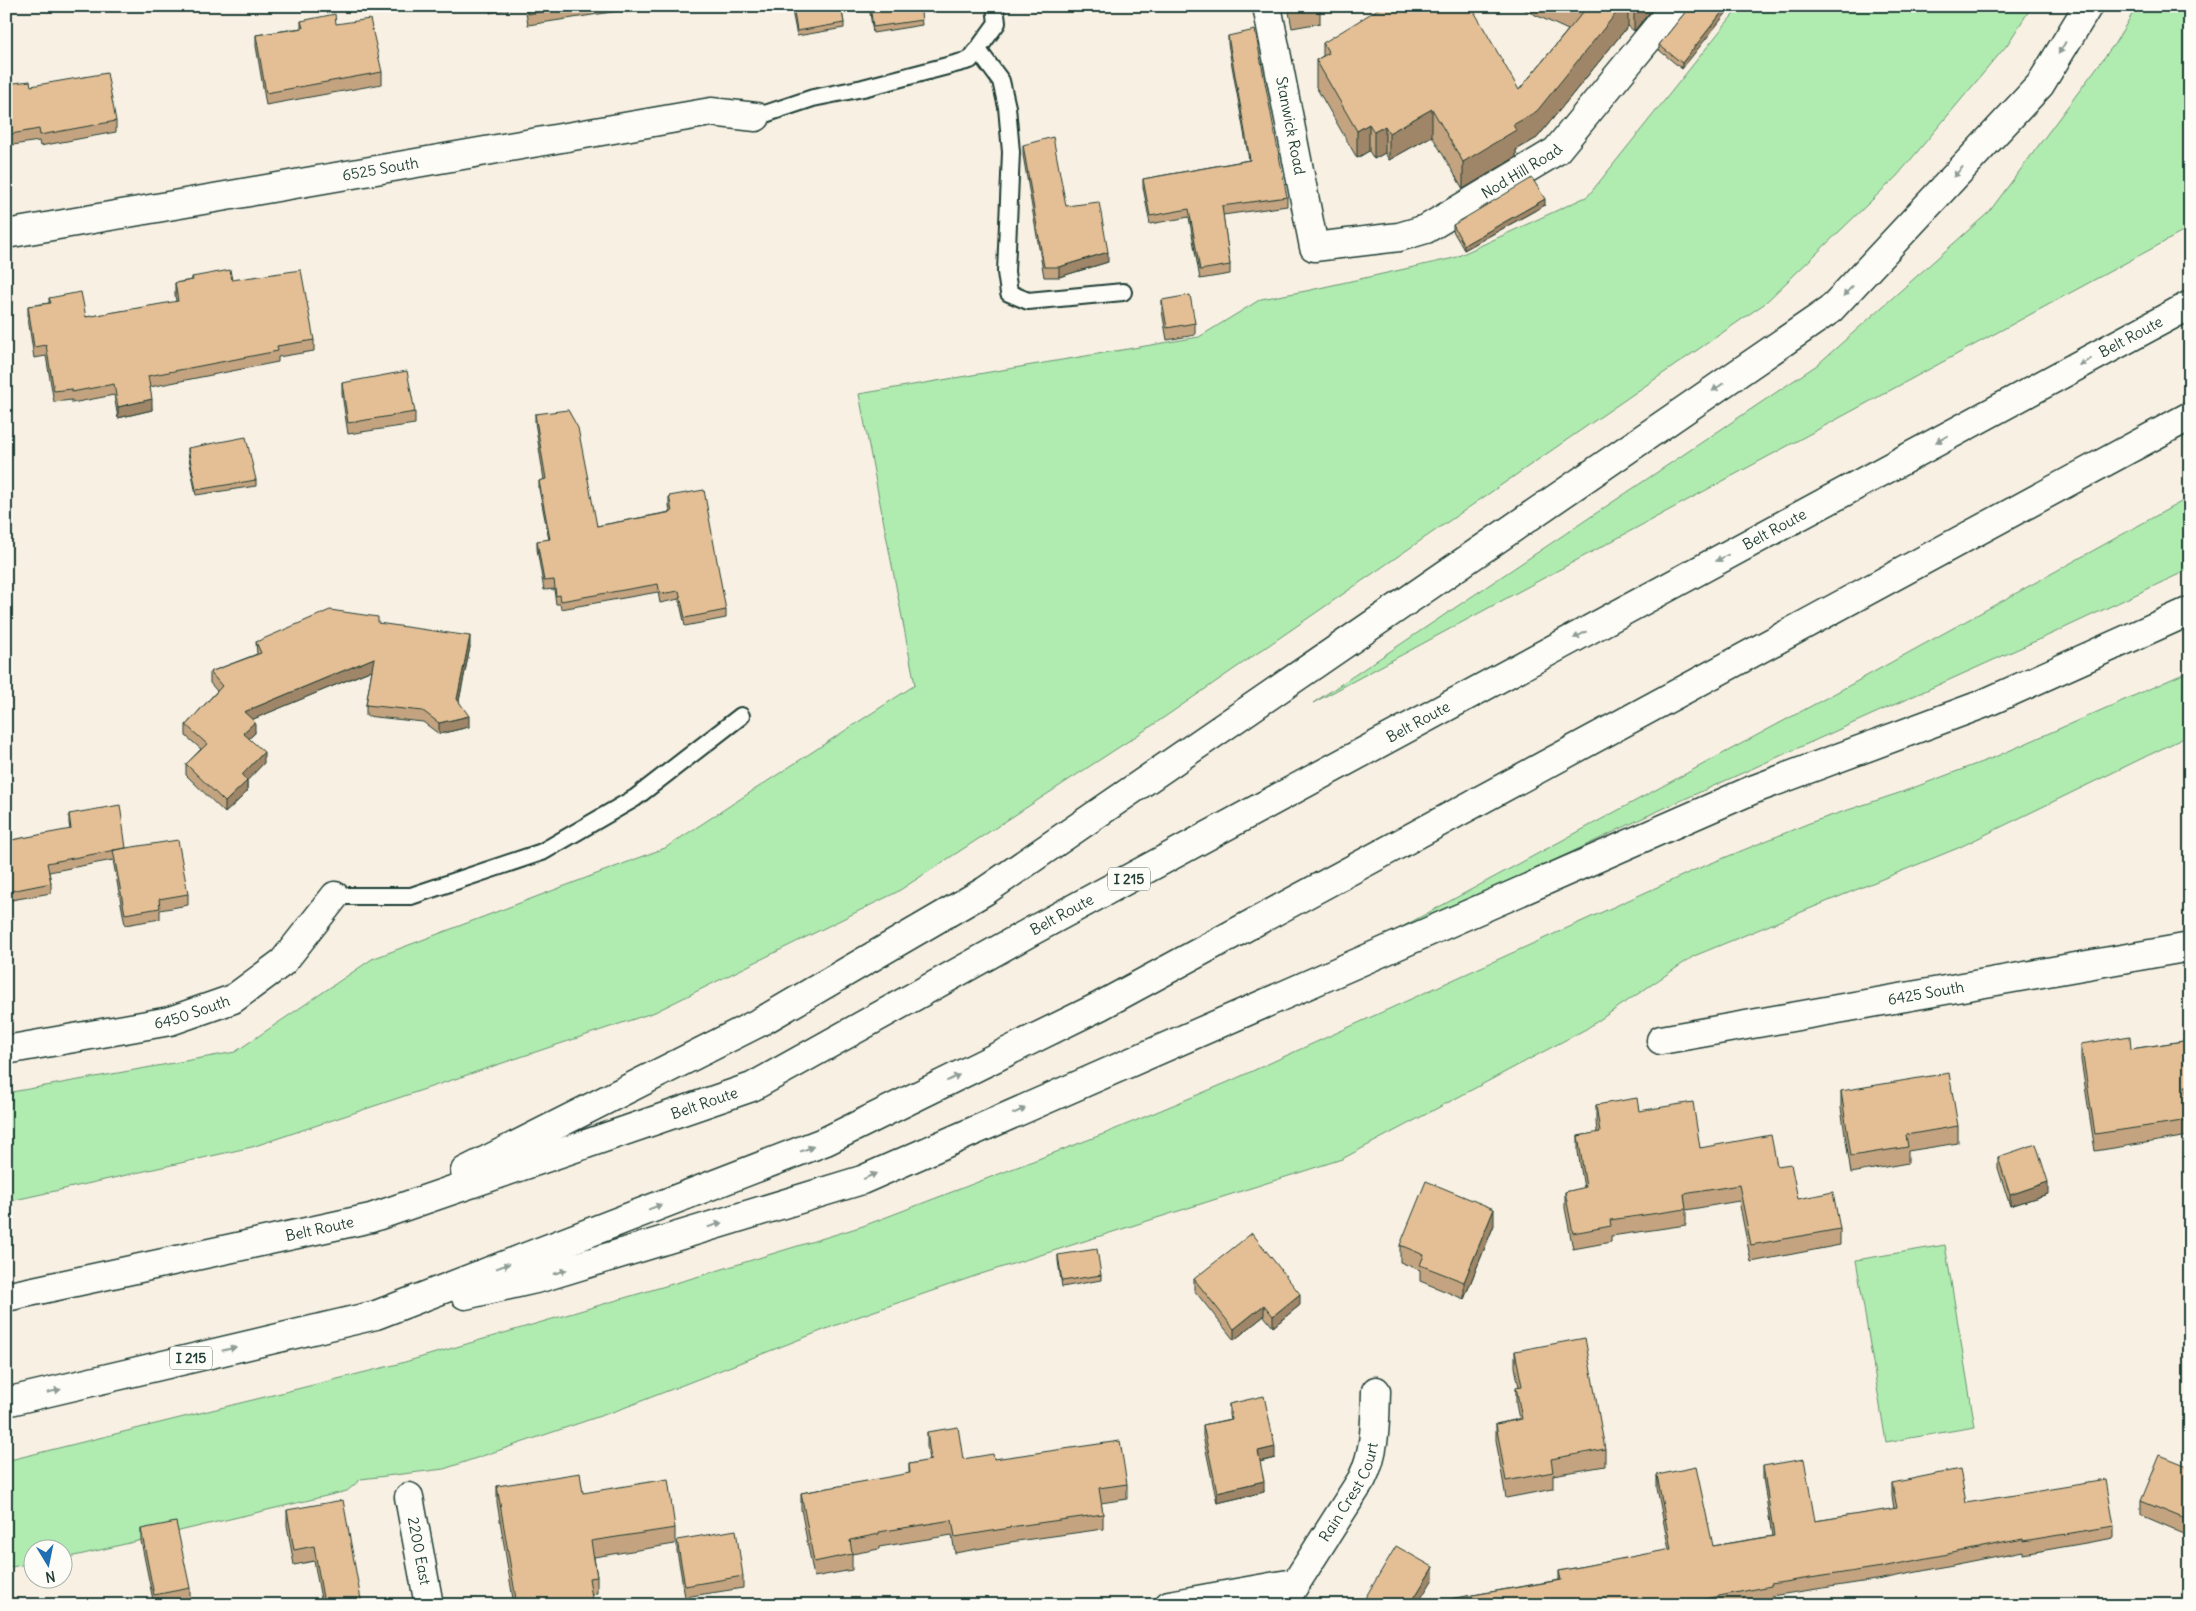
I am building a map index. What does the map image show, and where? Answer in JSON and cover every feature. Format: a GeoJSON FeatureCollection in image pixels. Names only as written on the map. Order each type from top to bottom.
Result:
{"type":"FeatureCollection","features":[{"type":"Feature","properties":{"kind":"main road","name":"Stanwick Road"},"geometry":{"type":"LineString","coordinates":[[1266,6],[1314,247]]}},
{"type":"Feature","properties":{"kind":"main road","name":"Nod Hill Road"},"geometry":{"type":"LineString","coordinates":[[1314,247],[1400,237],[1426,229],[1556,151],[1675,6]]}},
{"type":"Feature","properties":{"kind":"main road"},"geometry":{"type":"LineString","coordinates":[[371,1218],[762,1021],[985,891],[1830,310],[2040,85],[2088,6]]}},
{"type":"Feature","properties":{"kind":"main road","name":"6525 South"},"geometry":{"type":"LineString","coordinates":[[6,234],[711,112],[756,117]]}},
{"type":"Feature","properties":{"kind":"main road","name":"Belt Route"},"geometry":{"type":"LineString","coordinates":[[6,1297],[371,1218],[752,1087],[1022,937],[2190,305]]}},
{"type":"Feature","properties":{"kind":"main road","name":"I 215"},"geometry":{"type":"LineString","coordinates":[[6,1402],[376,1314],[826,1141],[1100,1006],[2190,416]]}},
{"type":"Feature","properties":{"kind":"main road"},"geometry":{"type":"LineString","coordinates":[[376,1314],[540,1278],[862,1180],[1752,790],[1983,704],[2190,611]]}},
{"type":"Feature","properties":{"kind":"main road","name":"6450 South"},"geometry":{"type":"LineString","coordinates":[[6,1050],[170,1021],[234,999],[283,962],[335,896]]}},
{"type":"Feature","properties":{"kind":"main road","name":"6425 South"},"geometry":{"type":"LineString","coordinates":[[1661,1040],[2190,947]]}},
{"type":"Feature","properties":{"kind":"main road","name":"Rain Crest Court"},"geometry":{"type":"LineString","coordinates":[[1288,1594],[1362,1479],[1370,1463],[1375,1443],[1376,1391]]}},
{"type":"Feature","properties":{"kind":"main road","name":"2200 East"},"geometry":{"type":"LineString","coordinates":[[409,1497],[429,1605]]}},
{"type":"Feature","properties":{"kind":"main road"},"geometry":{"type":"LineString","coordinates":[[1169,1605],[1288,1594]]}},
{"type":"Feature","properties":{"kind":"lane"},"geometry":{"type":"LineString","coordinates":[[756,117],[813,98],[863,88],[970,60],[997,23],[995,6]]}},
{"type":"Feature","properties":{"kind":"lane"},"geometry":{"type":"LineString","coordinates":[[978,50],[1001,81],[1007,107],[1011,152],[1006,272],[1010,294],[1028,301],[1123,292]]}},
{"type":"Feature","properties":{"kind":"lane"},"geometry":{"type":"LineString","coordinates":[[335,896],[412,896],[542,852],[635,798],[741,716]]}},
{"type":"Feature","properties":{"kind":"green space"},"geometry":{"type":"Polygon","coordinates":[[[1740,6],[2032,6],[2007,45],[1897,176],[1764,304],[1153,725],[897,892],[655,1012],[252,1147],[6,1202],[6,1093],[235,1052],[372,959],[665,848],[915,685],[859,394],[1199,337],[1261,299],[1306,291],[1454,258],[1588,196],[1740,6]]]}},
{"type":"Feature","properties":{"kind":"green space"},"geometry":{"type":"Polygon","coordinates":[[[2137,6],[2190,6],[2190,228],[1313,703],[1817,365],[1989,212],[2115,43],[2137,6]]]}},
{"type":"Feature","properties":{"kind":"green space"},"geometry":{"type":"Polygon","coordinates":[[[2190,497],[2190,569],[2058,631],[1649,815],[1520,877],[1387,935],[1852,684],[2190,497]]]}},
{"type":"Feature","properties":{"kind":"green space"},"geometry":{"type":"Polygon","coordinates":[[[2190,671],[2190,735],[1958,848],[1694,956],[1586,1029],[1342,1159],[981,1274],[857,1317],[621,1409],[444,1469],[361,1479],[347,1491],[72,1556],[72,1538],[22,1538],[22,1565],[6,1568],[6,1461],[398,1364],[863,1226],[1106,1133],[1226,1083],[1697,869],[1812,822],[1902,792],[1995,757],[2190,671]]]}},
{"type":"Feature","properties":{"kind":"green space"},"geometry":{"type":"Polygon","coordinates":[[[1945,1245],[1975,1427],[1886,1442],[1856,1260],[1945,1245]]]}},
{"type":"Feature","properties":{"kind":"building"},"geometry":{"type":"Polygon","coordinates":[[[527,6],[577,6],[528,14],[527,6]]]}},
{"type":"Feature","properties":{"kind":"building"},"geometry":{"type":"Polygon","coordinates":[[[793,6],[841,6],[844,23],[797,31],[793,6]]]}},
{"type":"Feature","properties":{"kind":"building"},"geometry":{"type":"Polygon","coordinates":[[[870,6],[920,6],[922,20],[873,27],[870,6]]]}},
{"type":"Feature","properties":{"kind":"building"},"geometry":{"type":"Polygon","coordinates":[[[1383,6],[1471,6],[1519,90],[1584,11],[1575,6],[1622,6],[1537,111],[1513,125],[1516,130],[1463,162],[1432,109],[1389,133],[1385,126],[1374,132],[1369,124],[1357,131],[1316,60],[1329,53],[1323,43],[1383,6]]]}},
{"type":"Feature","properties":{"kind":"building"},"geometry":{"type":"Polygon","coordinates":[[[1688,6],[1727,6],[1682,63],[1659,45],[1687,10],[1688,6]]]}},
{"type":"Feature","properties":{"kind":"building"},"geometry":{"type":"Polygon","coordinates":[[[335,14],[336,24],[370,19],[382,72],[266,93],[256,35],[303,28],[301,21],[335,14]]]}},
{"type":"Feature","properties":{"kind":"building"},"geometry":{"type":"Polygon","coordinates":[[[1255,30],[1287,197],[1222,206],[1230,265],[1200,270],[1189,209],[1150,216],[1143,179],[1250,160],[1228,36],[1255,30]]]}},
{"type":"Feature","properties":{"kind":"building"},"geometry":{"type":"Polygon","coordinates":[[[107,73],[116,121],[40,135],[39,129],[6,135],[6,84],[30,81],[31,86],[107,73]]]}},
{"type":"Feature","properties":{"kind":"building"},"geometry":{"type":"Polygon","coordinates":[[[1053,137],[1066,206],[1099,202],[1108,252],[1059,267],[1044,267],[1023,145],[1053,137]]]}},
{"type":"Feature","properties":{"kind":"building"},"geometry":{"type":"Polygon","coordinates":[[[1532,178],[1545,199],[1464,245],[1453,225],[1532,178]]]}},
{"type":"Feature","properties":{"kind":"building"},"geometry":{"type":"Polygon","coordinates":[[[230,270],[232,280],[301,270],[314,340],[277,346],[278,351],[148,376],[152,399],[118,407],[114,384],[72,392],[72,389],[54,391],[46,345],[34,347],[28,306],[51,303],[49,298],[81,292],[86,317],[178,301],[175,283],[193,280],[192,277],[230,270]]]}},
{"type":"Feature","properties":{"kind":"building"},"geometry":{"type":"Polygon","coordinates":[[[1190,295],[1195,323],[1167,328],[1162,300],[1190,295]]]}},
{"type":"Feature","properties":{"kind":"building"},"geometry":{"type":"Polygon","coordinates":[[[407,371],[415,412],[348,423],[342,383],[407,371]]]}},
{"type":"Feature","properties":{"kind":"building"},"geometry":{"type":"Polygon","coordinates":[[[568,410],[578,428],[597,526],[672,512],[669,496],[704,490],[726,610],[685,618],[679,591],[660,594],[658,584],[561,601],[560,595],[556,596],[554,580],[544,581],[537,541],[550,539],[539,481],[546,479],[535,414],[568,410]]]}},
{"type":"Feature","properties":{"kind":"building"},"geometry":{"type":"Polygon","coordinates":[[[246,437],[256,480],[196,490],[188,448],[246,437]]]}},
{"type":"Feature","properties":{"kind":"building"},"geometry":{"type":"Polygon","coordinates":[[[330,610],[378,617],[378,623],[470,636],[457,699],[469,716],[439,723],[423,711],[366,705],[374,658],[244,712],[255,722],[243,733],[264,752],[242,775],[247,781],[225,802],[186,764],[207,744],[186,725],[222,686],[210,672],[261,653],[256,642],[330,610]]]}},
{"type":"Feature","properties":{"kind":"building"},"geometry":{"type":"Polygon","coordinates":[[[120,805],[126,848],[47,863],[51,883],[6,892],[6,841],[71,829],[69,814],[120,805]]]}},
{"type":"Feature","properties":{"kind":"building"},"geometry":{"type":"Polygon","coordinates":[[[178,840],[188,894],[159,899],[160,908],[125,914],[113,850],[178,840]]]}},
{"type":"Feature","properties":{"kind":"building"},"geometry":{"type":"Polygon","coordinates":[[[2130,1036],[2131,1049],[2190,1040],[2190,1086],[2185,1086],[2189,1120],[2095,1134],[2081,1044],[2130,1036]]]}},
{"type":"Feature","properties":{"kind":"building"},"geometry":{"type":"Polygon","coordinates":[[[1949,1073],[1958,1126],[1906,1135],[1908,1147],[1851,1156],[1841,1091],[1949,1073]]]}},
{"type":"Feature","properties":{"kind":"building"},"geometry":{"type":"Polygon","coordinates":[[[1637,1098],[1639,1111],[1693,1102],[1700,1148],[1771,1135],[1777,1166],[1791,1164],[1798,1199],[1833,1192],[1840,1229],[1751,1245],[1739,1185],[1684,1194],[1686,1209],[1610,1220],[1611,1226],[1573,1233],[1565,1192],[1586,1187],[1578,1136],[1600,1132],[1596,1105],[1637,1098]]]}},
{"type":"Feature","properties":{"kind":"building"},"geometry":{"type":"Polygon","coordinates":[[[2036,1144],[2048,1182],[2010,1195],[1998,1157],[2036,1144]]]}},
{"type":"Feature","properties":{"kind":"building"},"geometry":{"type":"Polygon","coordinates":[[[1426,1181],[1494,1209],[1464,1282],[1420,1265],[1424,1255],[1400,1245],[1426,1181]]]}},
{"type":"Feature","properties":{"kind":"building"},"geometry":{"type":"Polygon","coordinates":[[[1252,1233],[1300,1294],[1273,1316],[1264,1305],[1234,1329],[1194,1279],[1252,1233]]]}},
{"type":"Feature","properties":{"kind":"building"},"geometry":{"type":"Polygon","coordinates":[[[1097,1249],[1101,1275],[1062,1281],[1058,1255],[1097,1249]]]}},
{"type":"Feature","properties":{"kind":"building"},"geometry":{"type":"Polygon","coordinates":[[[1585,1338],[1605,1449],[1551,1459],[1553,1472],[1506,1481],[1496,1424],[1522,1419],[1516,1387],[1522,1386],[1515,1351],[1585,1338]]]}},
{"type":"Feature","properties":{"kind":"building"},"geometry":{"type":"Polygon","coordinates":[[[1264,1396],[1275,1447],[1258,1451],[1264,1481],[1217,1492],[1203,1425],[1232,1419],[1229,1404],[1264,1396]]]}},
{"type":"Feature","properties":{"kind":"building"},"geometry":{"type":"Polygon","coordinates":[[[958,1427],[963,1459],[993,1454],[994,1459],[1120,1441],[1127,1484],[1099,1488],[1103,1514],[955,1537],[952,1520],[879,1532],[879,1534],[850,1540],[852,1554],[814,1562],[801,1493],[910,1473],[909,1464],[931,1460],[927,1432],[958,1427]]]}},
{"type":"Feature","properties":{"kind":"building"},"geometry":{"type":"Polygon","coordinates":[[[2160,1455],[2190,1467],[2190,1521],[2141,1501],[2160,1455]]]}},
{"type":"Feature","properties":{"kind":"building"},"geometry":{"type":"Polygon","coordinates":[[[1804,1459],[1815,1521],[1897,1508],[1892,1483],[1960,1469],[1966,1503],[2106,1480],[2114,1526],[2023,1541],[2023,1539],[1882,1567],[1771,1584],[1771,1586],[1673,1605],[1451,1605],[1450,1599],[1561,1580],[1559,1571],[1671,1549],[1657,1475],[1696,1467],[1713,1546],[1774,1536],[1763,1466],[1804,1459]]]}},
{"type":"Feature","properties":{"kind":"building"},"geometry":{"type":"Polygon","coordinates":[[[580,1473],[583,1493],[668,1479],[675,1528],[591,1541],[597,1577],[589,1578],[593,1605],[517,1605],[497,1486],[580,1473]]]}},
{"type":"Feature","properties":{"kind":"building"},"geometry":{"type":"Polygon","coordinates":[[[343,1500],[362,1605],[286,1605],[323,1598],[314,1546],[294,1550],[287,1510],[343,1500]]]}},
{"type":"Feature","properties":{"kind":"building"},"geometry":{"type":"Polygon","coordinates":[[[176,1522],[190,1588],[154,1595],[141,1529],[176,1522]]]}},
{"type":"Feature","properties":{"kind":"building"},"geometry":{"type":"Polygon","coordinates":[[[736,1530],[743,1576],[685,1586],[677,1540],[736,1530]]]}},
{"type":"Feature","properties":{"kind":"building"},"geometry":{"type":"Polygon","coordinates":[[[1396,1546],[1433,1567],[1410,1605],[1361,1605],[1396,1546]]]}}]}
